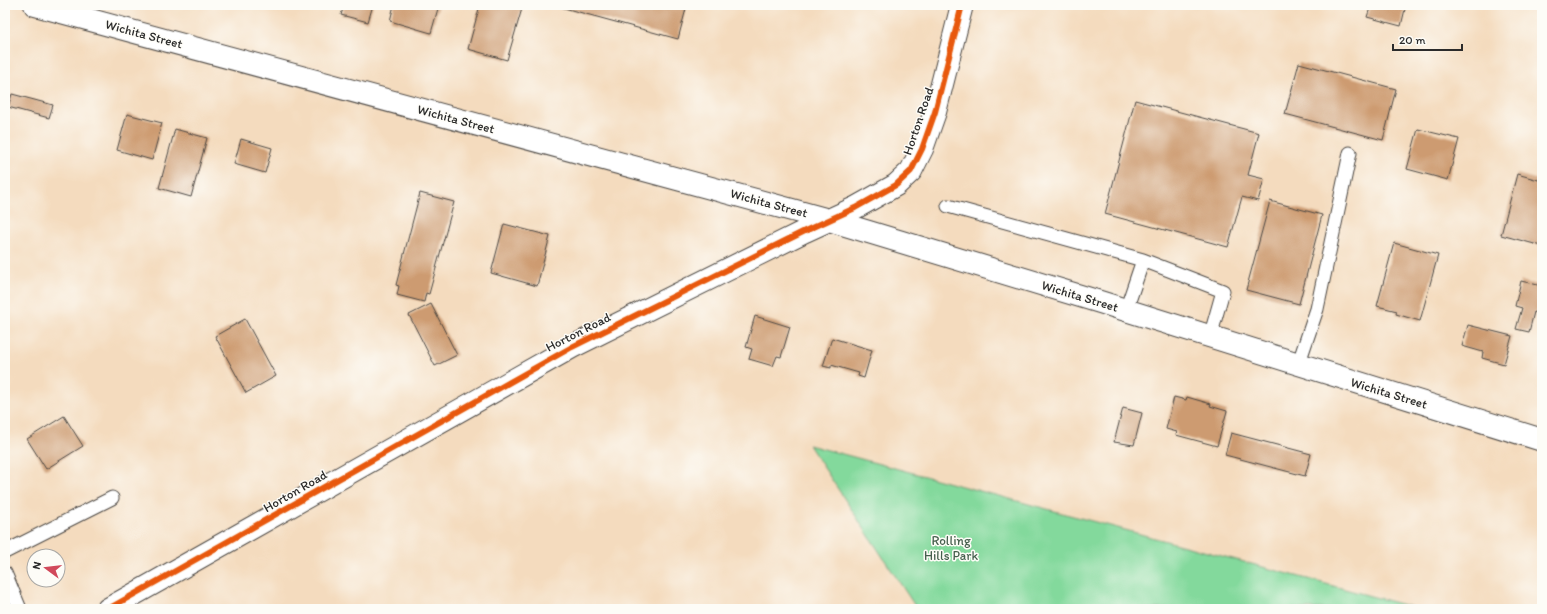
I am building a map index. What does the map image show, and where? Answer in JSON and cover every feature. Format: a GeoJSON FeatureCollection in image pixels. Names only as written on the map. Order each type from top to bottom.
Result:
{"type":"FeatureCollection","features":[{"type":"Feature","properties":{"kind":"main road","name":"Wichita Street"},"geometry":{"type":"LineString","coordinates":[[35,5],[75,10],[829,220],[1126,310],[1542,440]]}},
{"type":"Feature","properties":{"kind":"main road","name":"Horton Road"},"geometry":{"type":"LineString","coordinates":[[108,609],[572,347],[855,208],[896,185],[911,171],[922,149],[935,112],[962,5]]}},
{"type":"Feature","properties":{"kind":"lane"},"geometry":{"type":"LineString","coordinates":[[1298,365],[1317,309],[1350,153]]}},
{"type":"Feature","properties":{"kind":"lane"},"geometry":{"type":"LineString","coordinates":[[948,206],[1143,260],[1223,291],[1210,337]]}},
{"type":"Feature","properties":{"kind":"lane"},"geometry":{"type":"LineString","coordinates":[[1126,310],[1143,260]]}},
{"type":"Feature","properties":{"kind":"lane"},"geometry":{"type":"LineString","coordinates":[[5,552],[112,498]]}},
{"type":"Feature","properties":{"kind":"lane"},"geometry":{"type":"LineString","coordinates":[[5,573],[20,609]]}},
{"type":"Feature","properties":{"kind":"green space","name":"Rolling Hills Park"},"geometry":{"type":"Polygon","coordinates":[[[809,445],[1419,609],[917,609],[809,445]]]}},
{"type":"Feature","properties":{"kind":"building"},"geometry":{"type":"Polygon","coordinates":[[[344,5],[373,5],[368,22],[341,15],[344,5]]]}},
{"type":"Feature","properties":{"kind":"building"},"geometry":{"type":"Polygon","coordinates":[[[394,5],[439,5],[431,33],[390,21],[394,5]]]}},
{"type":"Feature","properties":{"kind":"building"},"geometry":{"type":"Polygon","coordinates":[[[480,5],[523,5],[507,60],[468,49],[480,5]]]}},
{"type":"Feature","properties":{"kind":"building"},"geometry":{"type":"Polygon","coordinates":[[[553,5],[687,5],[678,39],[553,5]]]}},
{"type":"Feature","properties":{"kind":"building"},"geometry":{"type":"Polygon","coordinates":[[[1371,5],[1406,5],[1401,26],[1367,17],[1371,5]]]}},
{"type":"Feature","properties":{"kind":"building"},"geometry":{"type":"Polygon","coordinates":[[[1299,63],[1396,89],[1383,140],[1285,114],[1299,63]]]}},
{"type":"Feature","properties":{"kind":"building"},"geometry":{"type":"Polygon","coordinates":[[[12,94],[53,105],[49,118],[8,107],[12,94]]]}},
{"type":"Feature","properties":{"kind":"building"},"geometry":{"type":"Polygon","coordinates":[[[1135,100],[1259,133],[1248,175],[1264,179],[1258,201],[1242,197],[1228,247],[1105,214],[1135,100]]]}},
{"type":"Feature","properties":{"kind":"building"},"geometry":{"type":"Polygon","coordinates":[[[127,114],[162,123],[152,160],[117,150],[127,114]]]}},
{"type":"Feature","properties":{"kind":"building"},"geometry":{"type":"Polygon","coordinates":[[[175,129],[207,138],[191,197],[159,188],[175,129]]]}},
{"type":"Feature","properties":{"kind":"building"},"geometry":{"type":"Polygon","coordinates":[[[1418,129],[1459,139],[1448,180],[1407,169],[1418,129]]]}},
{"type":"Feature","properties":{"kind":"building"},"geometry":{"type":"Polygon","coordinates":[[[241,139],[272,148],[265,173],[234,164],[241,139]]]}},
{"type":"Feature","properties":{"kind":"building"},"geometry":{"type":"Polygon","coordinates":[[[1517,174],[1542,181],[1542,246],[1501,235],[1517,174]]]}},
{"type":"Feature","properties":{"kind":"building"},"geometry":{"type":"Polygon","coordinates":[[[420,193],[454,202],[429,294],[426,293],[424,302],[397,295],[399,286],[396,285],[420,193]]]}},
{"type":"Feature","properties":{"kind":"building"},"geometry":{"type":"Polygon","coordinates":[[[1270,201],[1322,215],[1299,304],[1246,290],[1270,201]]]}},
{"type":"Feature","properties":{"kind":"building"},"geometry":{"type":"Polygon","coordinates":[[[504,224],[550,236],[537,286],[491,273],[504,224]]]}},
{"type":"Feature","properties":{"kind":"building"},"geometry":{"type":"Polygon","coordinates":[[[1394,243],[1438,255],[1420,321],[1396,314],[1397,311],[1377,306],[1394,243]]]}},
{"type":"Feature","properties":{"kind":"building"},"geometry":{"type":"Polygon","coordinates":[[[1521,281],[1542,286],[1542,296],[1537,313],[1534,312],[1529,332],[1516,329],[1522,308],[1515,306],[1521,281]]]}},
{"type":"Feature","properties":{"kind":"building"},"geometry":{"type":"Polygon","coordinates":[[[431,304],[457,355],[435,366],[409,315],[431,304]]]}},
{"type":"Feature","properties":{"kind":"building"},"geometry":{"type":"Polygon","coordinates":[[[755,316],[790,327],[781,357],[777,356],[773,366],[749,359],[752,349],[746,347],[755,316]]]}},
{"type":"Feature","properties":{"kind":"building"},"geometry":{"type":"Polygon","coordinates":[[[245,319],[276,376],[246,393],[215,336],[245,319]]]}},
{"type":"Feature","properties":{"kind":"building"},"geometry":{"type":"Polygon","coordinates":[[[1468,325],[1512,336],[1504,364],[1482,358],[1483,352],[1462,346],[1468,325]]]}},
{"type":"Feature","properties":{"kind":"building"},"geometry":{"type":"Polygon","coordinates":[[[832,338],[872,350],[864,378],[858,376],[859,373],[831,365],[831,368],[823,366],[832,338]]]}},
{"type":"Feature","properties":{"kind":"building"},"geometry":{"type":"Polygon","coordinates":[[[1174,397],[1186,400],[1187,397],[1211,404],[1210,406],[1227,411],[1217,446],[1176,435],[1177,432],[1166,429],[1174,397]]]}},
{"type":"Feature","properties":{"kind":"building"},"geometry":{"type":"Polygon","coordinates":[[[1123,408],[1142,413],[1134,445],[1114,442],[1123,408]]]}},
{"type":"Feature","properties":{"kind":"building"},"geometry":{"type":"Polygon","coordinates":[[[64,416],[83,446],[46,469],[27,439],[64,416]]]}},
{"type":"Feature","properties":{"kind":"building"},"geometry":{"type":"Polygon","coordinates":[[[1231,433],[1311,454],[1305,476],[1225,455],[1231,433]]]}},
{"type":"Feature","properties":{"kind":"cycle path"},"geometry":{"type":"LineString","coordinates":[[108,609],[572,347],[805,231],[855,208],[896,185],[911,171],[922,149],[935,112],[962,5]]}}]}
